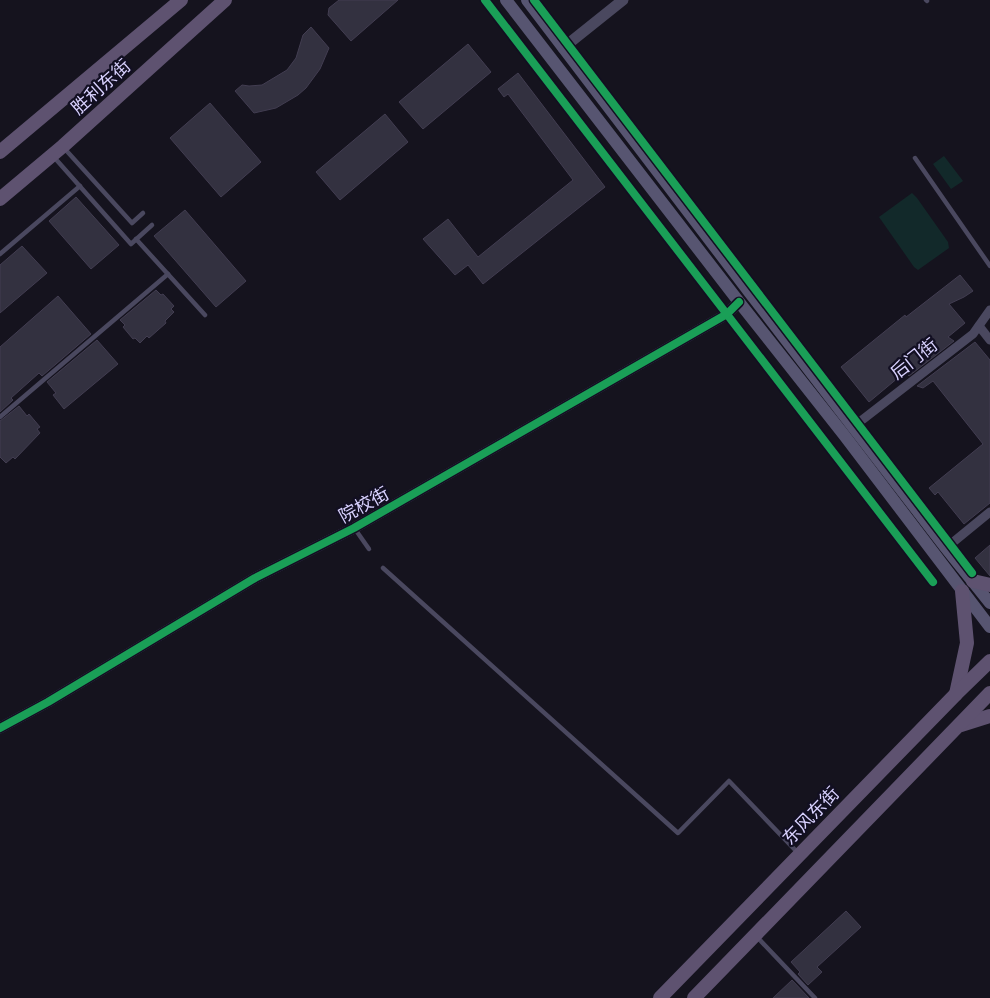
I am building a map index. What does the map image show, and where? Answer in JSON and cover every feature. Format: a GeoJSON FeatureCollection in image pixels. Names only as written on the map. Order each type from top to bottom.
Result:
{"type":"FeatureCollection","features":[{"type":"Feature","properties":{"kind":"main road","name":"胜利东街"},"geometry":{"type":"LineString","coordinates":[[0,152],[181,0]]}},
{"type":"Feature","properties":{"kind":"main road","name":"胜利东街"},"geometry":{"type":"LineString","coordinates":[[0,199],[58,150],[225,0]]}},
{"type":"Feature","properties":{"kind":"main road"},"geometry":{"type":"LineString","coordinates":[[506,0],[739,302],[844,434],[990,627]]}},
{"type":"Feature","properties":{"kind":"main road"},"geometry":{"type":"LineString","coordinates":[[527,0],[990,603]]}},
{"type":"Feature","properties":{"kind":"main road"},"geometry":{"type":"LineString","coordinates":[[972,581],[990,585]]}},
{"type":"Feature","properties":{"kind":"main road"},"geometry":{"type":"LineString","coordinates":[[956,694],[967,643],[962,591]]}},
{"type":"Feature","properties":{"kind":"main road","name":"东风东街"},"geometry":{"type":"LineString","coordinates":[[660,998],[990,661]]}},
{"type":"Feature","properties":{"kind":"main road"},"geometry":{"type":"LineString","coordinates":[[694,998],[990,693]]}},
{"type":"Feature","properties":{"kind":"main road"},"geometry":{"type":"LineString","coordinates":[[958,726],[990,716]]}},
{"type":"Feature","properties":{"kind":"street"},"geometry":{"type":"LineString","coordinates":[[563,48],[623,0]]}},
{"type":"Feature","properties":{"kind":"street","name":"院校街"},"geometry":{"type":"LineString","coordinates":[[0,728],[48,702],[255,578],[354,528],[727,314],[739,302]]}},
{"type":"Feature","properties":{"kind":"street","name":"后门街"},"geometry":{"type":"LineString","coordinates":[[853,427],[973,334],[990,310]]}},
{"type":"Feature","properties":{"kind":"street"},"geometry":{"type":"LineString","coordinates":[[979,326],[990,340]]}},
{"type":"Feature","properties":{"kind":"street"},"geometry":{"type":"LineString","coordinates":[[946,548],[990,512]]}},
{"type":"Feature","properties":{"kind":"lane"},"geometry":{"type":"LineString","coordinates":[[58,150],[80,186],[131,244],[152,225]]}},
{"type":"Feature","properties":{"kind":"lane"},"geometry":{"type":"LineString","coordinates":[[58,150],[132,223],[143,213]]}},
{"type":"Feature","properties":{"kind":"lane"},"geometry":{"type":"LineString","coordinates":[[916,158],[990,266]]}},
{"type":"Feature","properties":{"kind":"lane"},"geometry":{"type":"LineString","coordinates":[[0,254],[80,186]]}},
{"type":"Feature","properties":{"kind":"lane"},"geometry":{"type":"LineString","coordinates":[[136,239],[204,315]]}},
{"type":"Feature","properties":{"kind":"lane"},"geometry":{"type":"LineString","coordinates":[[0,417],[168,274]]}},
{"type":"Feature","properties":{"kind":"lane"},"geometry":{"type":"LineString","coordinates":[[354,528],[369,549]]}},
{"type":"Feature","properties":{"kind":"lane"},"geometry":{"type":"LineString","coordinates":[[383,568],[678,833],[729,781],[800,855]]}},
{"type":"Feature","properties":{"kind":"lane"},"geometry":{"type":"LineString","coordinates":[[756,935],[814,998]]}},
{"type":"Feature","properties":{"kind":"green space"},"geometry":{"type":"Polygon","coordinates":[[[944,156],[963,181],[951,189],[933,164],[944,156]]]}},
{"type":"Feature","properties":{"kind":"green space"},"geometry":{"type":"Polygon","coordinates":[[[912,193],[948,242],[949,248],[918,270],[879,217],[912,193]]]}},
{"type":"Feature","properties":{"kind":"building"},"geometry":{"type":"Polygon","coordinates":[[[339,0],[398,0],[351,41],[328,15],[329,8],[339,0]]]}},
{"type":"Feature","properties":{"kind":"building"},"geometry":{"type":"Polygon","coordinates":[[[311,27],[329,48],[320,69],[306,88],[298,95],[276,108],[254,113],[235,91],[242,85],[262,85],[287,70],[296,58],[303,35],[311,27]]]}},
{"type":"Feature","properties":{"kind":"building"},"geometry":{"type":"Polygon","coordinates":[[[468,44],[491,72],[423,129],[399,102],[468,44]]]}},
{"type":"Feature","properties":{"kind":"building"},"geometry":{"type":"Polygon","coordinates":[[[518,73],[605,187],[483,284],[468,265],[455,275],[423,239],[448,219],[478,257],[573,180],[508,94],[504,97],[498,89],[518,73]]]}},
{"type":"Feature","properties":{"kind":"building"},"geometry":{"type":"Polygon","coordinates":[[[210,103],[261,162],[221,197],[170,138],[210,103]]]}},
{"type":"Feature","properties":{"kind":"building"},"geometry":{"type":"Polygon","coordinates":[[[385,114],[408,142],[340,200],[316,172],[385,114]]]}},
{"type":"Feature","properties":{"kind":"building"},"geometry":{"type":"Polygon","coordinates":[[[76,197],[119,245],[91,269],[49,221],[76,197]]]}},
{"type":"Feature","properties":{"kind":"building"},"geometry":{"type":"Polygon","coordinates":[[[185,210],[246,281],[216,307],[154,236],[185,210]]]}},
{"type":"Feature","properties":{"kind":"building"},"geometry":{"type":"Polygon","coordinates":[[[22,246],[47,273],[0,313],[0,265],[22,246]]]}},
{"type":"Feature","properties":{"kind":"building"},"geometry":{"type":"Polygon","coordinates":[[[960,275],[973,291],[949,304],[965,323],[948,337],[954,341],[909,376],[905,372],[869,402],[841,367],[905,315],[906,317],[960,275]]]}},
{"type":"Feature","properties":{"kind":"building"},"geometry":{"type":"Polygon","coordinates":[[[156,290],[161,295],[163,294],[174,306],[171,309],[174,312],[165,321],[166,323],[149,338],[147,336],[140,343],[135,338],[133,339],[120,320],[156,290]]]}},
{"type":"Feature","properties":{"kind":"building"},"geometry":{"type":"Polygon","coordinates":[[[58,296],[91,334],[42,376],[39,373],[11,398],[13,400],[0,412],[0,347],[58,296]]]}},
{"type":"Feature","properties":{"kind":"building"},"geometry":{"type":"Polygon","coordinates":[[[97,340],[118,364],[64,409],[53,395],[56,393],[47,382],[97,340]]]}},
{"type":"Feature","properties":{"kind":"building"},"geometry":{"type":"Polygon","coordinates":[[[975,342],[990,360],[990,503],[964,524],[938,492],[935,495],[929,488],[983,444],[933,381],[923,388],[917,386],[975,342]]]}},
{"type":"Feature","properties":{"kind":"building"},"geometry":{"type":"Polygon","coordinates":[[[19,406],[40,427],[37,429],[40,433],[15,459],[13,457],[6,463],[0,457],[0,421],[19,406]]]}},
{"type":"Feature","properties":{"kind":"building"},"geometry":{"type":"Polygon","coordinates":[[[990,545],[990,576],[975,558],[990,545]]]}},
{"type":"Feature","properties":{"kind":"building"},"geometry":{"type":"Polygon","coordinates":[[[846,911],[861,927],[817,967],[822,972],[808,985],[798,974],[800,972],[791,962],[846,911]]]}},
{"type":"Feature","properties":{"kind":"building"},"geometry":{"type":"Polygon","coordinates":[[[792,980],[809,998],[773,998],[792,980]]]}},
{"type":"Feature","properties":{"kind":"cycle path"},"geometry":{"type":"LineString","coordinates":[[485,0],[933,582]]}},
{"type":"Feature","properties":{"kind":"cycle path"},"geometry":{"type":"LineString","coordinates":[[534,0],[972,573]]}},
{"type":"Feature","properties":{"kind":"cycle path"},"geometry":{"type":"LineString","coordinates":[[0,728],[48,702],[255,578],[354,528],[727,314],[739,302]]}}]}
